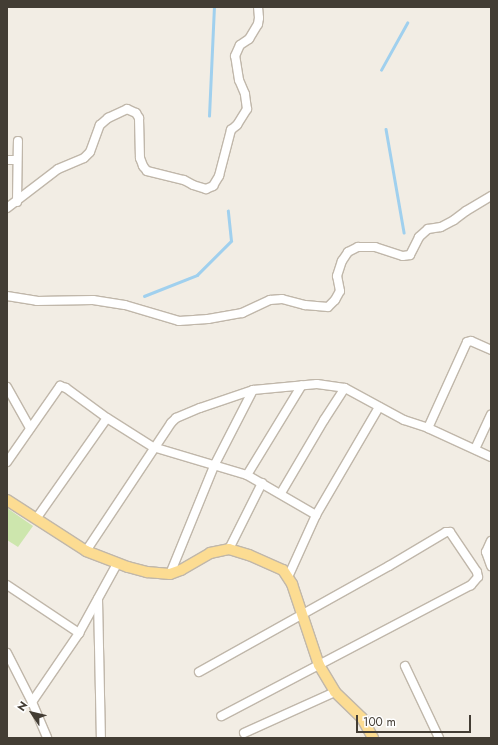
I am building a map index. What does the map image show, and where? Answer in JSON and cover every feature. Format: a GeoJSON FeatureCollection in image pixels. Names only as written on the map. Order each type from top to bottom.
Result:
{"type":"FeatureCollection","features":[{"type":"Feature","properties":{"kind":"main road"},"geometry":{"type":"LineString","coordinates":[[7,500],[86,551],[117,564],[147,572],[170,574],[181,570],[210,553],[229,549],[249,555],[283,570],[288,577],[319,665],[335,692],[362,718],[373,738]]}},
{"type":"Feature","properties":{"kind":"street"},"geometry":{"type":"LineString","coordinates":[[7,208],[17,202],[45,177],[58,168],[87,155],[95,143],[100,125],[108,118],[127,109],[136,113],[139,118],[140,152],[143,166],[147,171],[184,180],[193,186],[206,189],[213,186],[219,176],[231,130],[238,125],[247,109],[245,94],[239,80],[234,56],[240,45],[248,39],[258,24],[258,7]]}},
{"type":"Feature","properties":{"kind":"street"},"geometry":{"type":"LineString","coordinates":[[17,202],[18,142]]}},
{"type":"Feature","properties":{"kind":"street"},"geometry":{"type":"LineString","coordinates":[[7,160],[17,160]]}},
{"type":"Feature","properties":{"kind":"street"},"geometry":{"type":"LineString","coordinates":[[7,296],[37,301],[93,300],[125,305],[180,321],[208,319],[242,313],[270,300],[282,299],[305,305],[328,307],[335,300],[340,291],[337,276],[342,261],[348,252],[358,247],[375,247],[403,256],[410,255],[419,237],[428,230],[441,227],[454,220],[491,196]]}},
{"type":"Feature","properties":{"kind":"street"},"geometry":{"type":"LineString","coordinates":[[428,428],[467,342],[471,341],[491,350]]}},
{"type":"Feature","properties":{"kind":"street"},"geometry":{"type":"LineString","coordinates":[[86,551],[164,431],[176,418],[253,390],[317,384],[345,388],[404,420],[428,428],[491,456]]}},
{"type":"Feature","properties":{"kind":"street"},"geometry":{"type":"LineString","coordinates":[[7,462],[60,386],[66,388],[107,418],[154,447],[215,464],[247,475],[316,515]]}},
{"type":"Feature","properties":{"kind":"street"},"geometry":{"type":"LineString","coordinates":[[247,475],[302,386]]}},
{"type":"Feature","properties":{"kind":"street"},"geometry":{"type":"LineString","coordinates":[[7,387],[30,428]]}},
{"type":"Feature","properties":{"kind":"street"},"geometry":{"type":"LineString","coordinates":[[280,493],[345,388]]}},
{"type":"Feature","properties":{"kind":"street"},"geometry":{"type":"LineString","coordinates":[[170,574],[215,464],[253,390]]}},
{"type":"Feature","properties":{"kind":"street"},"geometry":{"type":"LineString","coordinates":[[288,577],[316,515],[379,407]]}},
{"type":"Feature","properties":{"kind":"street"},"geometry":{"type":"LineString","coordinates":[[475,448],[491,414]]}},
{"type":"Feature","properties":{"kind":"street"},"geometry":{"type":"LineString","coordinates":[[36,519],[107,418]]}},
{"type":"Feature","properties":{"kind":"street"},"geometry":{"type":"LineString","coordinates":[[229,549],[262,484]]}},
{"type":"Feature","properties":{"kind":"street"},"geometry":{"type":"LineString","coordinates":[[199,672],[302,616],[446,532],[450,532],[477,572],[478,577],[471,584],[220,716]]}},
{"type":"Feature","properties":{"kind":"street"},"geometry":{"type":"LineString","coordinates":[[491,542],[486,552],[491,566]]}},
{"type":"Feature","properties":{"kind":"street"},"geometry":{"type":"LineString","coordinates":[[32,702],[79,633],[117,564]]}},
{"type":"Feature","properties":{"kind":"street"},"geometry":{"type":"LineString","coordinates":[[7,585],[79,633]]}},
{"type":"Feature","properties":{"kind":"street"},"geometry":{"type":"LineString","coordinates":[[98,598],[101,738]]}},
{"type":"Feature","properties":{"kind":"street"},"geometry":{"type":"LineString","coordinates":[[7,653],[32,702],[47,738]]}},
{"type":"Feature","properties":{"kind":"street"},"geometry":{"type":"LineString","coordinates":[[405,666],[439,738]]}},
{"type":"Feature","properties":{"kind":"street"},"geometry":{"type":"LineString","coordinates":[[244,733],[335,692]]}},
{"type":"Feature","properties":{"kind":"green space"},"geometry":{"type":"Polygon","coordinates":[[[7,508],[33,526],[18,547],[7,540],[7,508]]]}},
{"type":"Feature","properties":{"kind":"waterway"},"geometry":{"type":"LineString","coordinates":[[209,116],[214,7]]}},
{"type":"Feature","properties":{"kind":"waterway"},"geometry":{"type":"LineString","coordinates":[[381,70],[407,23]]}},
{"type":"Feature","properties":{"kind":"waterway"},"geometry":{"type":"LineString","coordinates":[[386,129],[404,232]]}},
{"type":"Feature","properties":{"kind":"waterway"},"geometry":{"type":"LineString","coordinates":[[144,296],[197,275],[231,241],[228,211]]}}]}
